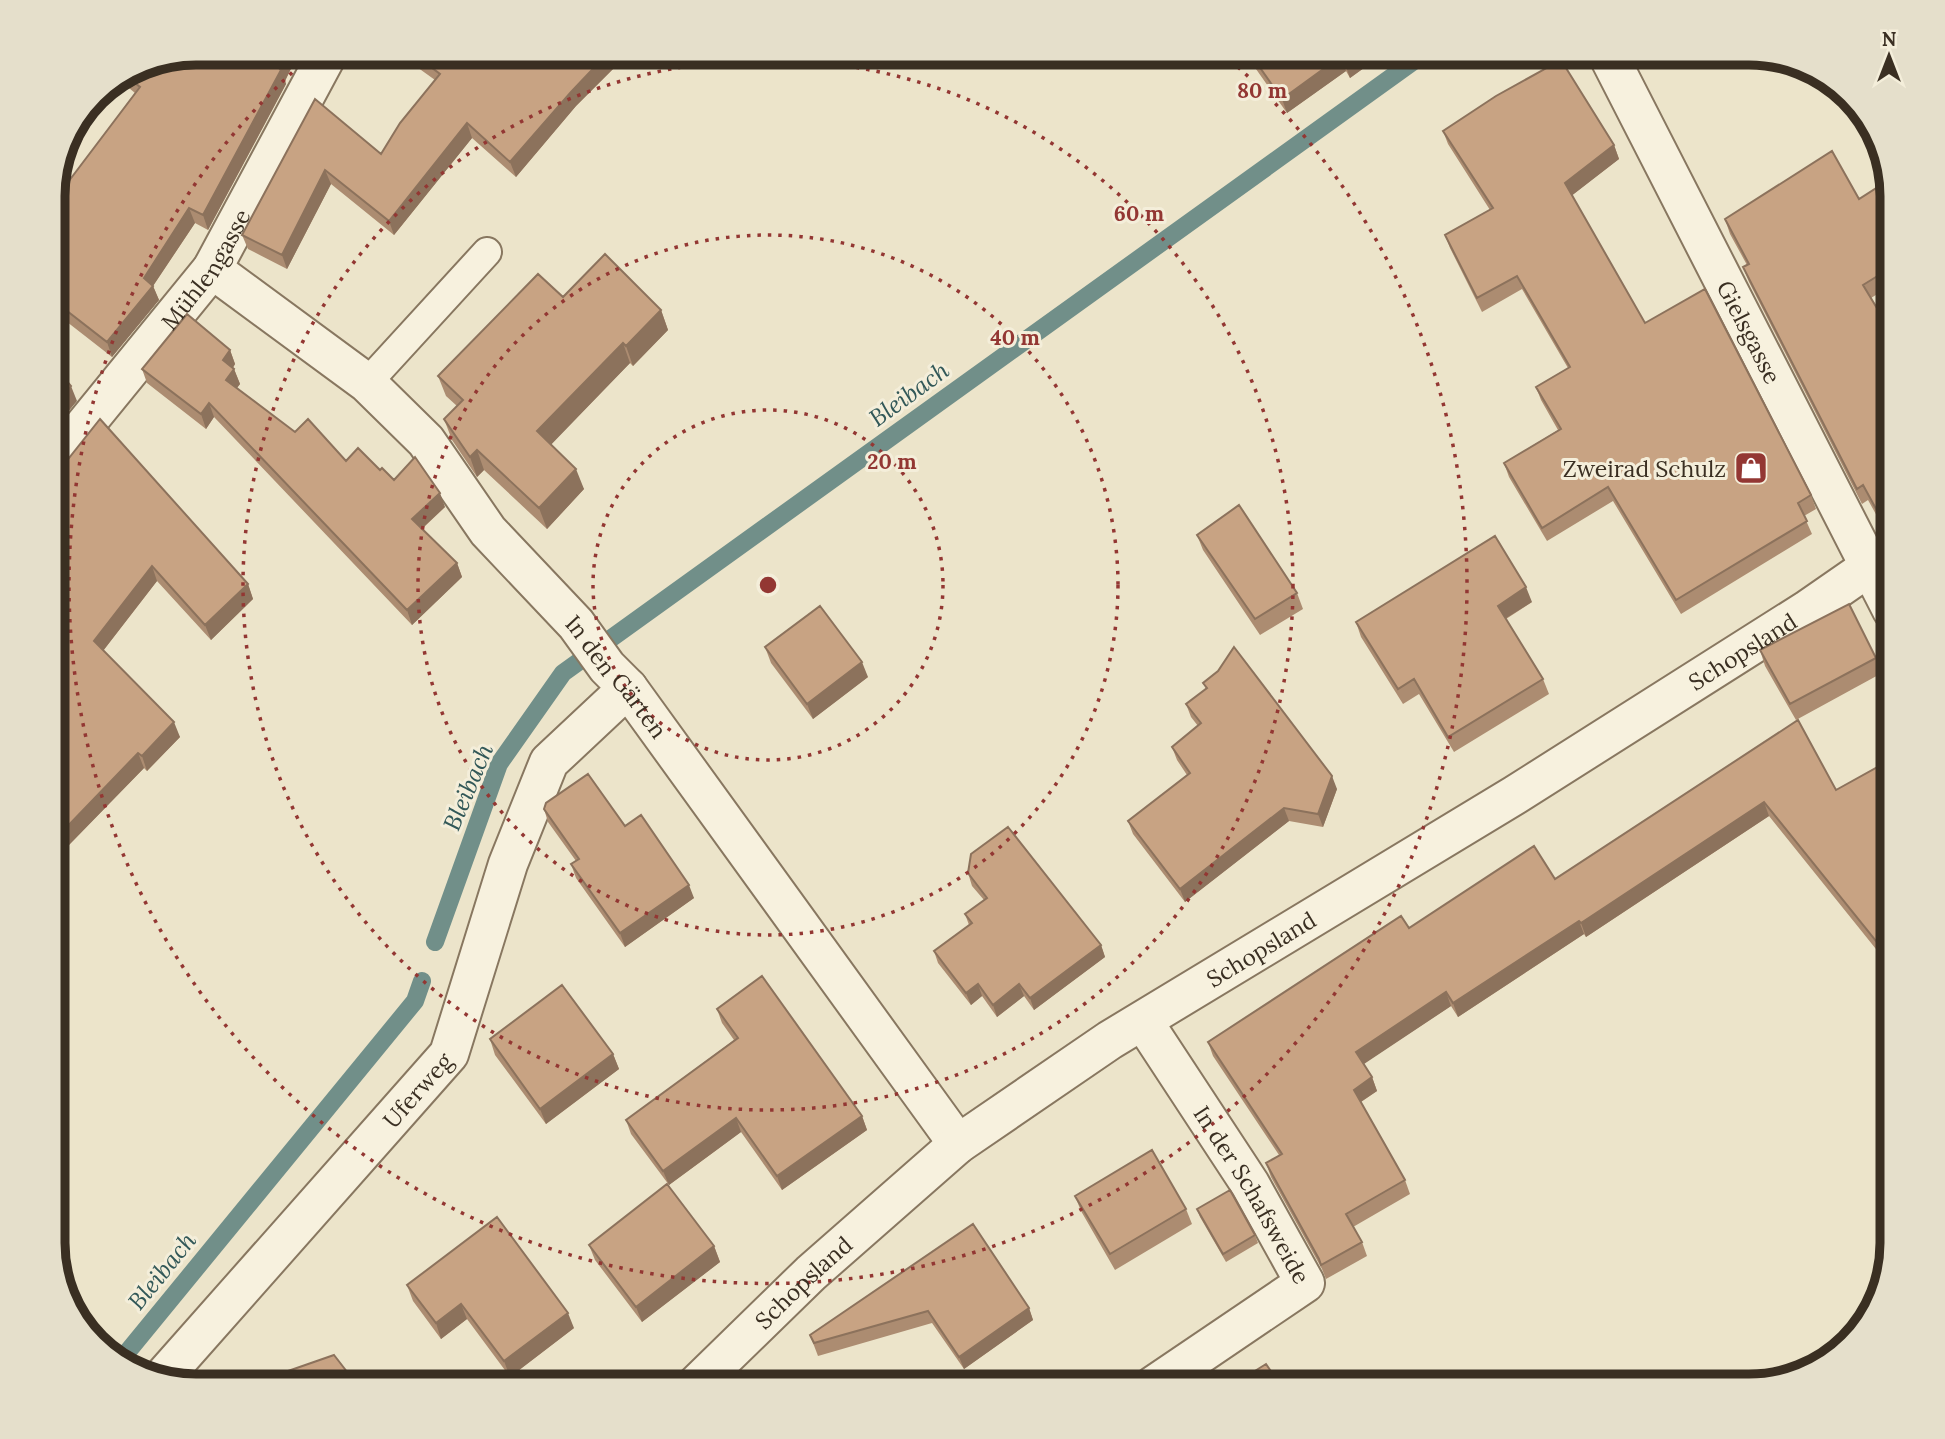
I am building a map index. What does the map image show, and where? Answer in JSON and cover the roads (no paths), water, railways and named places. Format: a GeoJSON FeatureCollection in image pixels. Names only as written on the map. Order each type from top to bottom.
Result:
{"type":"FeatureCollection","features":[{"type":"Feature","properties":{"kind":"street","name":"Mühlengasse"},"geometry":{"type":"LineString","coordinates":[[65,449],[212,269],[321,65]]}},
{"type":"Feature","properties":{"kind":"street","name":"Gielsgasse"},"geometry":{"type":"LineString","coordinates":[[1614,65],[1880,587]]}},
{"type":"Feature","properties":{"kind":"street","name":"In den Gärten"},"geometry":{"type":"LineString","coordinates":[[212,269],[367,383],[426,441],[488,531],[576,624],[617,677],[958,1144]]}},
{"type":"Feature","properties":{"kind":"street","name":"Schopsland"},"geometry":{"type":"LineString","coordinates":[[708,1374],[811,1273],[958,1144],[1110,1040],[1515,795],[1807,610],[1869,566]]}},
{"type":"Feature","properties":{"kind":"street","name":"Uferweg"},"geometry":{"type":"LineString","coordinates":[[168,1371],[449,1054],[508,864],[549,762],[617,677]]}},
{"type":"Feature","properties":{"kind":"street","name":"In der Schafsweide"},"geometry":{"type":"LineString","coordinates":[[1143,1021],[1250,1184],[1305,1283],[1172,1374]]}},
{"type":"Feature","properties":{"kind":"lane"},"geometry":{"type":"LineString","coordinates":[[367,383],[486,252]]}},
{"type":"Feature","properties":{"kind":"waterway","name":"Bleibach"},"geometry":{"type":"LineString","coordinates":[[435,942],[499,764],[563,673],[1408,65]]}},
{"type":"Feature","properties":{"kind":"waterway","name":"Bleibach"},"geometry":{"type":"LineString","coordinates":[[126,1354],[415,1001],[422,981]]}},
{"type":"Feature","properties":{"kind":"place","name":"Zweirad Schulz"},"geometry":{"type":"Point","coordinates":[1751,468]}}]}
